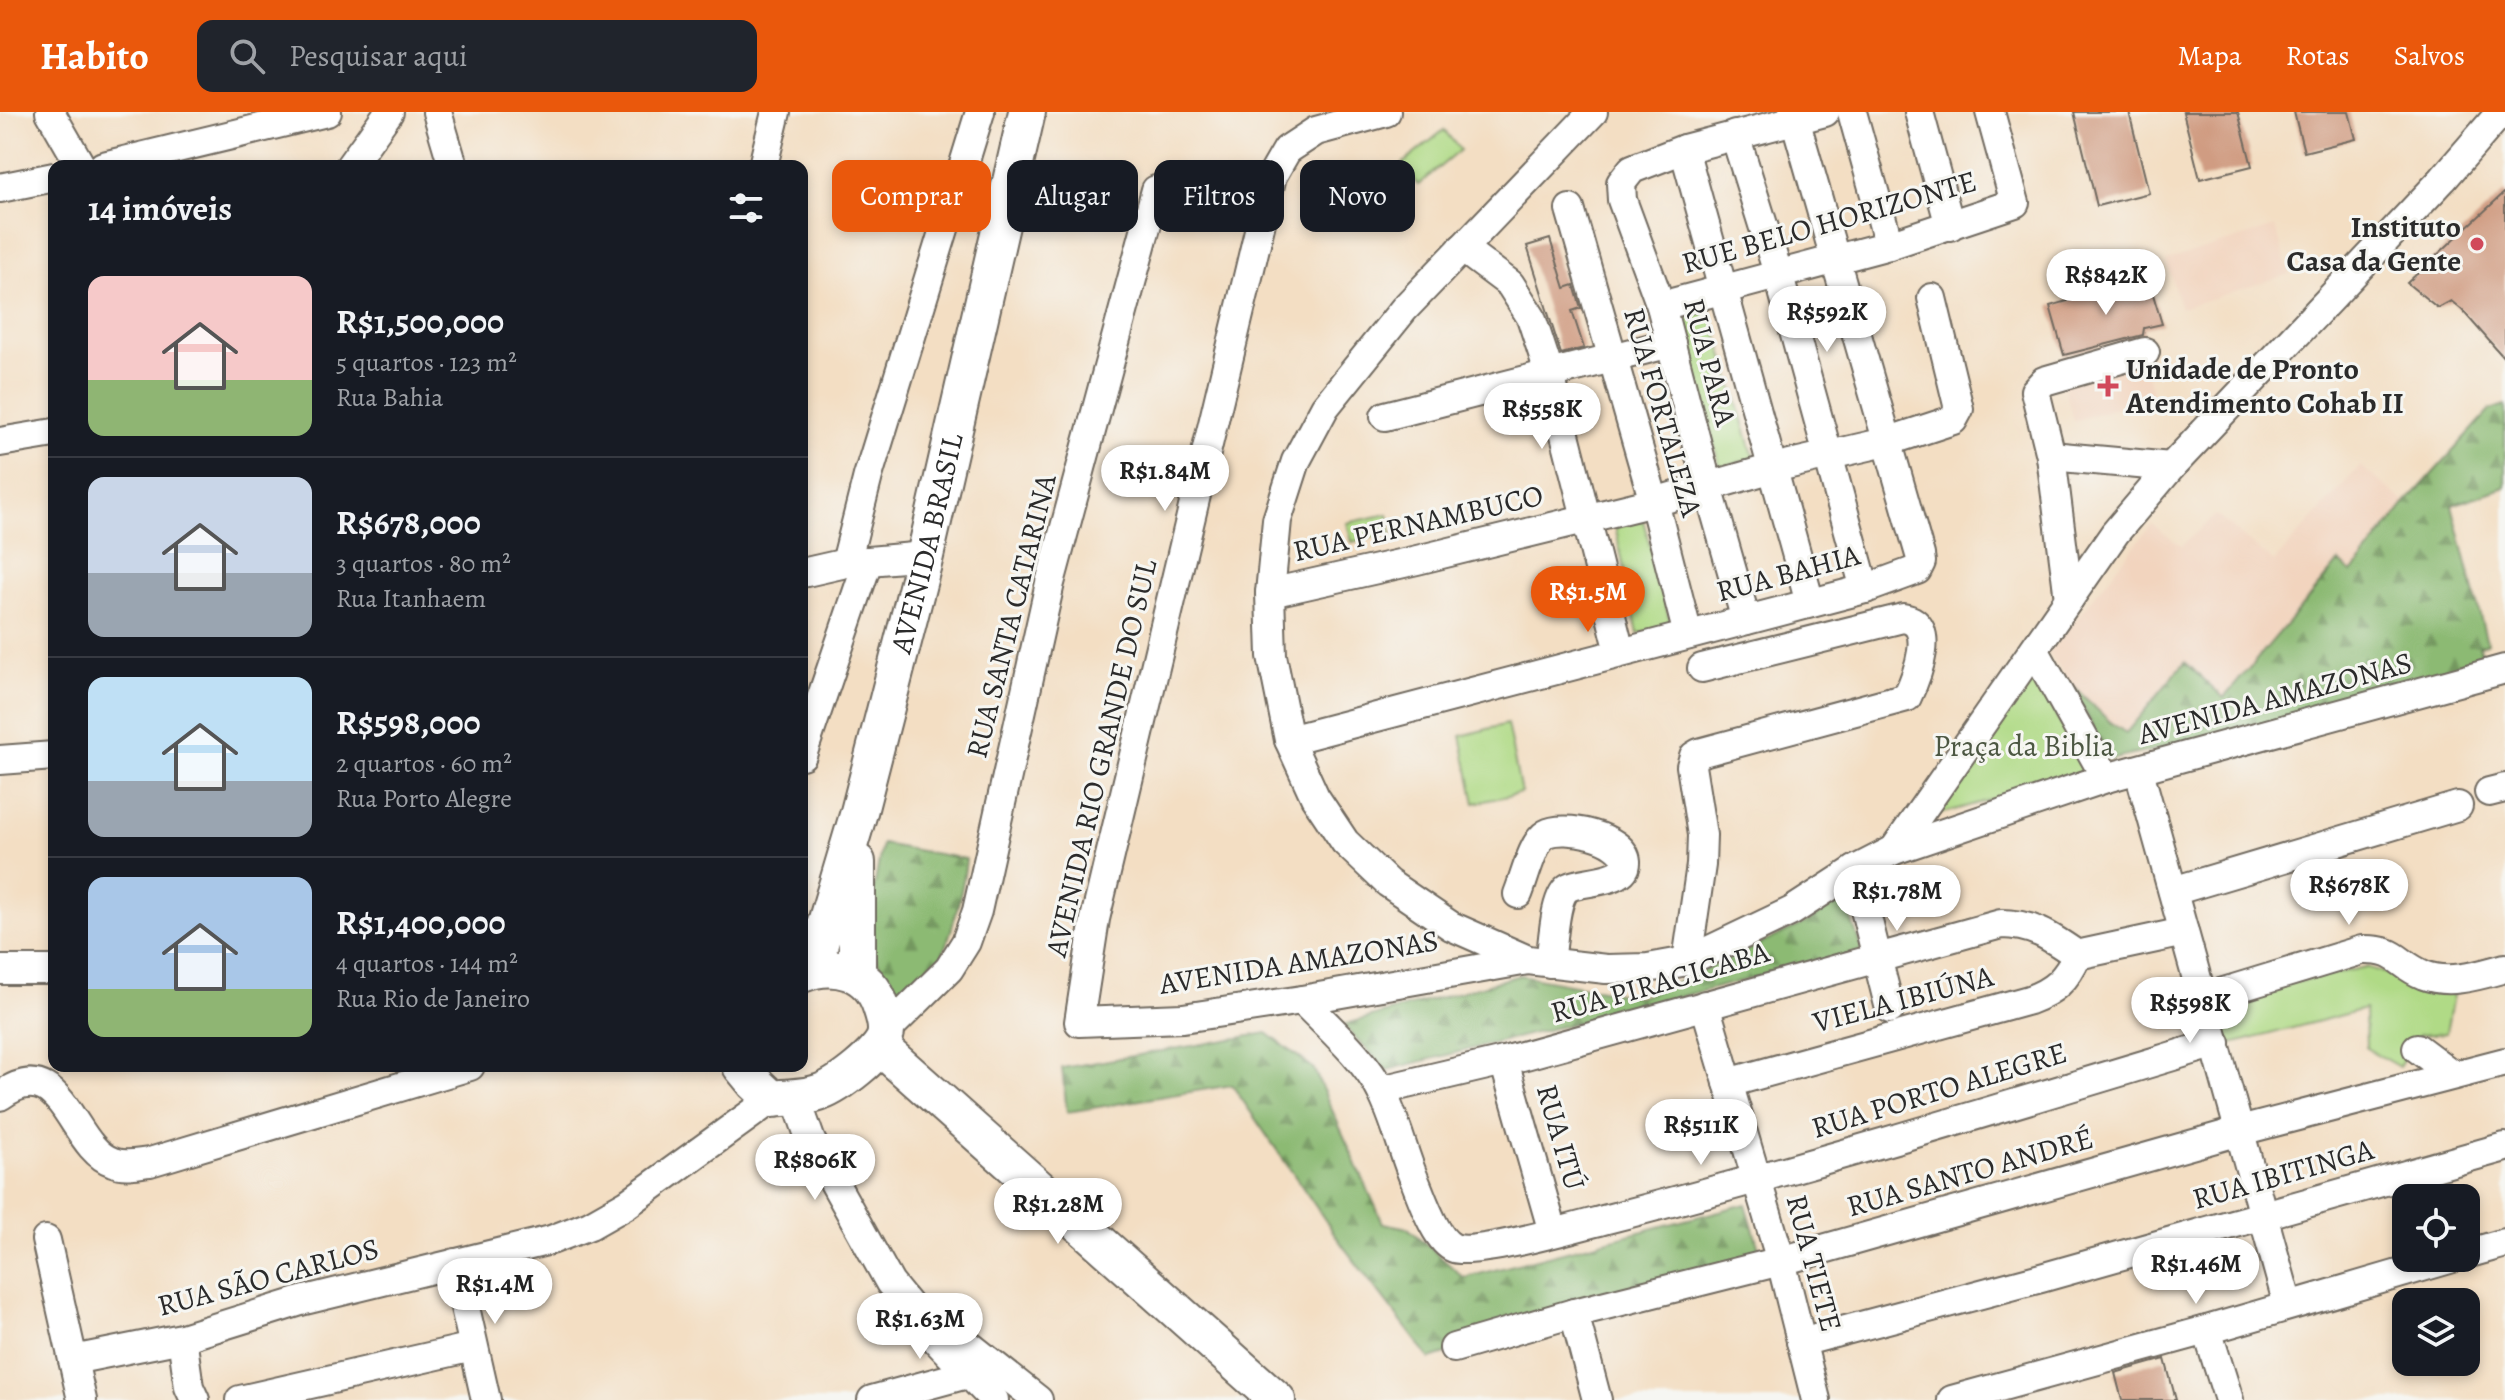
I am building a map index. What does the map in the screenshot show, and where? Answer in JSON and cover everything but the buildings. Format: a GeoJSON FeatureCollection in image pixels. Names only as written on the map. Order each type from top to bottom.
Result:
{"type":"FeatureCollection","features":[{"type":"Feature","properties":{"kind":"main road","name":"AVENIDA BRASIL"},"geometry":{"type":"LineString","coordinates":[[808,969],[859,812],[925,556],[1027,112]]}},
{"type":"Feature","properties":{"kind":"main road"},"geometry":{"type":"LineString","coordinates":[[857,974],[859,812]]}},
{"type":"Feature","properties":{"kind":"main road"},"geometry":{"type":"LineString","coordinates":[[808,972],[830,968],[857,974],[869,984],[880,1001],[883,1039],[1277,1400]]}},
{"type":"Feature","properties":{"kind":"main road"},"geometry":{"type":"LineString","coordinates":[[746,1072],[755,1083],[784,1098],[820,1093],[860,1066],[883,1039]]}},
{"type":"Feature","properties":{"kind":"street"},"geometry":{"type":"LineString","coordinates":[[50,112],[78,160]]}},
{"type":"Feature","properties":{"kind":"street"},"geometry":{"type":"LineString","coordinates":[[152,160],[184,156],[327,112]]}},
{"type":"Feature","properties":{"kind":"street"},"geometry":{"type":"LineString","coordinates":[[354,160],[389,112]]}},
{"type":"Feature","properties":{"kind":"street"},"geometry":{"type":"LineString","coordinates":[[437,112],[451,160]]}},
{"type":"Feature","properties":{"kind":"street"},"geometry":{"type":"LineString","coordinates":[[764,160],[776,112]]}},
{"type":"Feature","properties":{"kind":"street"},"geometry":{"type":"LineString","coordinates":[[808,734],[857,562],[868,476],[980,112]]}},
{"type":"Feature","properties":{"kind":"street","name":"AVENIDA RIO GRANDE DO SUL"},"geometry":{"type":"LineString","coordinates":[[1079,1022],[1095,919],[1272,176],[1287,150],[1316,131],[1386,112]]}},
{"type":"Feature","properties":{"kind":"street","name":"AVENIDA AMAZONAS"},"geometry":{"type":"LineString","coordinates":[[1539,962],[1451,926],[1388,883],[1345,842],[1315,797],[1289,740],[1272,656],[1270,593],[1277,520],[1296,461],[1325,407],[1404,309],[1593,112]]}},
{"type":"Feature","properties":{"kind":"street"},"geometry":{"type":"LineString","coordinates":[[1810,603],[1684,149],[1794,117],[1825,112]]}},
{"type":"Feature","properties":{"kind":"street"},"geometry":{"type":"LineString","coordinates":[[1852,112],[1889,245]]}},
{"type":"Feature","properties":{"kind":"street"},"geometry":{"type":"LineString","coordinates":[[1919,112],[1950,226]]}},
{"type":"Feature","properties":{"kind":"street","name":"RUE BELO HORIZONTE"},"geometry":{"type":"LineString","coordinates":[[1661,306],[1889,245],[2015,203],[1990,112]]}},
{"type":"Feature","properties":{"kind":"street"},"geometry":{"type":"LineString","coordinates":[[1894,850],[2115,533],[2171,467],[2443,179],[2501,112]]}},
{"type":"Feature","properties":{"kind":"street"},"geometry":{"type":"LineString","coordinates":[[1794,117],[1886,442]]}},
{"type":"Feature","properties":{"kind":"street"},"geometry":{"type":"LineString","coordinates":[[1735,135],[1778,273],[1865,589]]}},
{"type":"Feature","properties":{"kind":"street","name":"RUA PARA"},"geometry":{"type":"LineString","coordinates":[[1684,149],[1632,169],[1621,183],[1622,200],[1661,306],[1746,620]]}},
{"type":"Feature","properties":{"kind":"street"},"geometry":{"type":"LineString","coordinates":[[0,188],[48,178]]}},
{"type":"Feature","properties":{"kind":"street","name":"RUA SANTA CATARINA"},"geometry":{"type":"LineString","coordinates":[[883,1039],[949,969],[966,942],[977,911],[1050,583],[1154,197]]}},
{"type":"Feature","properties":{"kind":"street","name":"RUA FORTALEZA"},"geometry":{"type":"LineString","coordinates":[[1570,209],[1654,502],[1688,635]]}},
{"type":"Feature","properties":{"kind":"street"},"geometry":{"type":"LineString","coordinates":[[1462,248],[1510,284],[1531,317],[1550,375],[1620,652]]}},
{"type":"Feature","properties":{"kind":"street","name":"RUA PERNAMBUCO"},"geometry":{"type":"LineString","coordinates":[[1270,593],[1654,502],[1773,468],[1886,442],[1953,420],[1959,409],[1932,298]]}},
{"type":"Feature","properties":{"kind":"street"},"geometry":{"type":"LineString","coordinates":[[1385,416],[1671,343]]}},
{"type":"Feature","properties":{"kind":"street"},"geometry":{"type":"LineString","coordinates":[[2069,599],[2051,456],[2035,391],[2044,381],[2145,352]]}},
{"type":"Feature","properties":{"kind":"street"},"geometry":{"type":"LineString","coordinates":[[0,442],[48,434]]}},
{"type":"Feature","properties":{"kind":"street","name":"RUA BAHIA"},"geometry":{"type":"LineString","coordinates":[[1289,740],[1865,589],[1913,573],[1919,566],[1920,555],[1886,442]]}},
{"type":"Feature","properties":{"kind":"street"},"geometry":{"type":"LineString","coordinates":[[2051,456],[2171,467]]}},
{"type":"Feature","properties":{"kind":"street"},"geometry":{"type":"LineString","coordinates":[[808,572],[857,562],[925,556]]}},
{"type":"Feature","properties":{"kind":"street"},"geometry":{"type":"LineString","coordinates":[[1687,961],[1701,865],[1702,835],[1691,766],[1694,756],[1907,697],[1921,659],[1922,634],[1918,625],[1903,618],[1702,668]]}},
{"type":"Feature","properties":{"kind":"street"},"geometry":{"type":"LineString","coordinates":[[2035,651],[2106,778]]}},
{"type":"Feature","properties":{"kind":"street","name":"AVENIDA AMAZONAS"},"geometry":{"type":"LineString","coordinates":[[1079,1022],[1183,1018],[1539,962],[1606,969],[1648,968],[1687,961],[1792,911],[1855,870],[1894,850],[2106,778],[2505,669]]}},
{"type":"Feature","properties":{"kind":"street"},"geometry":{"type":"LineString","coordinates":[[0,760],[48,756]]}},
{"type":"Feature","properties":{"kind":"street"},"geometry":{"type":"LineString","coordinates":[[2139,771],[2288,1305]]}},
{"type":"Feature","properties":{"kind":"street"},"geometry":{"type":"LineString","coordinates":[[2173,891],[2458,806]]}},
{"type":"Feature","properties":{"kind":"street"},"geometry":{"type":"LineString","coordinates":[[1518,894],[1538,841],[1555,831],[1580,832],[1605,838],[1620,848],[1626,860],[1624,869],[1617,875],[1566,888],[1560,897],[1539,962]]}},
{"type":"Feature","properties":{"kind":"street"},"geometry":{"type":"LineString","coordinates":[[1855,870],[1890,1009]]}},
{"type":"Feature","properties":{"kind":"street","name":"RUA PIRACICABA"},"geometry":{"type":"LineString","coordinates":[[1381,1090],[1504,1061],[2001,924],[2022,924],[2055,939],[2077,955]]}},
{"type":"Feature","properties":{"kind":"street"},"geometry":{"type":"LineString","coordinates":[[2077,955],[2184,932]]}},
{"type":"Feature","properties":{"kind":"street"},"geometry":{"type":"LineString","coordinates":[[2204,998],[2362,950],[2385,950],[2424,975],[2443,979],[2464,979],[2505,968]]}},
{"type":"Feature","properties":{"kind":"street","name":"VIELA IBIÚNA"},"geometry":{"type":"LineString","coordinates":[[1728,1083],[2029,1000],[2045,994],[2064,980],[2077,955]]}},
{"type":"Feature","properties":{"kind":"street"},"geometry":{"type":"LineString","coordinates":[[0,970],[48,970]]}},
{"type":"Feature","properties":{"kind":"street","name":"RUA PORTO ALEGRE"},"geometry":{"type":"LineString","coordinates":[[1302,1000],[1354,1055],[1381,1090],[1433,1223],[1453,1248],[1476,1248],[1553,1232],[1756,1180],[2216,1043]]}},
{"type":"Feature","properties":{"kind":"street","name":"RUA TIETE"},"geometry":{"type":"LineString","coordinates":[[1705,1005],[1781,1261],[1816,1400]]}},
{"type":"Feature","properties":{"kind":"street"},"geometry":{"type":"LineString","coordinates":[[2417,1048],[2453,1075]]}},
{"type":"Feature","properties":{"kind":"street","name":"RUA ITÚ"},"geometry":{"type":"LineString","coordinates":[[1504,1061],[1553,1232]]}},
{"type":"Feature","properties":{"kind":"street","name":"RUA SANTO ANDRÉ"},"geometry":{"type":"LineString","coordinates":[[1454,1348],[1574,1313],[1781,1261],[2240,1131],[2505,1062]]}},
{"type":"Feature","properties":{"kind":"street"},"geometry":{"type":"LineString","coordinates":[[0,1096],[23,1086],[38,1084],[51,1091],[101,1156],[113,1163],[128,1165],[150,1162],[450,1072]]}},
{"type":"Feature","properties":{"kind":"street"},"geometry":{"type":"LineString","coordinates":[[784,1098],[890,1283],[938,1342],[994,1400]]}},
{"type":"Feature","properties":{"kind":"street","name":"RUA SÃO CARLOS"},"geometry":{"type":"LineString","coordinates":[[73,1360],[182,1338],[301,1301],[551,1240],[590,1225],[627,1204],[784,1098]]}},
{"type":"Feature","properties":{"kind":"street","name":"RUA IBITINGA"},"geometry":{"type":"LineString","coordinates":[[1801,1342],[2505,1147]]}},
{"type":"Feature","properties":{"kind":"street"},"geometry":{"type":"LineString","coordinates":[[46,1240],[82,1400]]}},
{"type":"Feature","properties":{"kind":"street"},"geometry":{"type":"LineString","coordinates":[[2480,1250],[2505,1243]]}},
{"type":"Feature","properties":{"kind":"street"},"geometry":{"type":"LineString","coordinates":[[455,1263],[486,1400]]}},
{"type":"Feature","properties":{"kind":"street"},"geometry":{"type":"LineString","coordinates":[[1952,1400],[2404,1272]]}},
{"type":"Feature","properties":{"kind":"street"},"geometry":{"type":"LineString","coordinates":[[890,1283],[1038,1400]]}},
{"type":"Feature","properties":{"kind":"street"},"geometry":{"type":"LineString","coordinates":[[1574,1313],[1597,1400]]}},
{"type":"Feature","properties":{"kind":"street"},"geometry":{"type":"LineString","coordinates":[[2207,1330],[2229,1400]]}},
{"type":"Feature","properties":{"kind":"street"},"geometry":{"type":"LineString","coordinates":[[182,1338],[189,1387],[195,1400]]}},
{"type":"Feature","properties":{"kind":"street"},"geometry":{"type":"LineString","coordinates":[[240,1400],[473,1347]]}},
{"type":"Feature","properties":{"kind":"street"},"geometry":{"type":"LineString","coordinates":[[872,1400],[967,1374]]}},
{"type":"Feature","properties":{"kind":"shaded area"},"geometry":{"type":"Polygon","coordinates":[[[2275,227],[2290,274],[2181,308],[2166,261],[2275,227]]]}},
{"type":"Feature","properties":{"kind":"shaded area","name":"Unidade de Pronto Atendimento Cohab II"},"geometry":{"type":"Polygon","coordinates":[[[2142,353],[2153,396],[2073,421],[2062,376],[2142,353]]]}},
{"type":"Feature","properties":{"kind":"shaded area"},"geometry":{"type":"Polygon","coordinates":[[[2360,466],[2406,503],[2352,573],[2339,562],[2223,698],[2185,662],[2126,733],[2111,723],[2072,685],[2049,653],[2152,524],[2181,546],[2216,515],[2274,562],[2360,466]]]}},
{"type":"Feature","properties":{"kind":"green space"},"geometry":{"type":"Polygon","coordinates":[[[1444,130],[1460,150],[1418,185],[1415,181],[1415,160],[1407,160],[1444,130]]]}},
{"type":"Feature","properties":{"kind":"green space"},"geometry":{"type":"Polygon","coordinates":[[[1707,300],[1754,458],[1720,467],[1677,307],[1707,300]]]}},
{"type":"Feature","properties":{"kind":"green space"},"geometry":{"type":"Polygon","coordinates":[[[2505,405],[2505,487],[2452,505],[2487,643],[2479,646],[2485,667],[2236,732],[2109,760],[2072,685],[2111,723],[2126,733],[2185,662],[2224,698],[2339,562],[2352,573],[2406,503],[2490,410],[2505,405]]]}},
{"type":"Feature","properties":{"kind":"green space"},"geometry":{"type":"Polygon","coordinates":[[[1388,514],[1392,533],[1352,542],[1347,523],[1388,514]]]}},
{"type":"Feature","properties":{"kind":"green space"},"geometry":{"type":"Polygon","coordinates":[[[1643,520],[1671,626],[1638,634],[1615,526],[1643,520]]]}},
{"type":"Feature","properties":{"kind":"green space","name":"Praça da Biblia"},"geometry":{"type":"Polygon","coordinates":[[[2031,671],[2088,772],[1926,818],[2031,671]]]}},
{"type":"Feature","properties":{"kind":"green space"},"geometry":{"type":"Polygon","coordinates":[[[1507,724],[1521,793],[1475,803],[1461,736],[1507,724]]]}},
{"type":"Feature","properties":{"kind":"green space"},"geometry":{"type":"Polygon","coordinates":[[[882,844],[966,859],[954,920],[937,966],[927,979],[897,996],[865,938],[882,844]]]}},
{"type":"Feature","properties":{"kind":"green space"},"geometry":{"type":"Polygon","coordinates":[[[1844,898],[1862,951],[1387,1070],[1343,1025],[1520,975],[1640,997],[1810,921],[1844,898]]]}},
{"type":"Feature","properties":{"kind":"green space"},"geometry":{"type":"Polygon","coordinates":[[[2366,967],[2453,995],[2446,1033],[2419,1035],[2399,1067],[2366,1048],[2365,1009],[2224,1046],[2217,999],[2366,967]]]}},
{"type":"Feature","properties":{"kind":"green space"},"geometry":{"type":"Polygon","coordinates":[[[1267,1033],[1313,1068],[1383,1223],[1408,1228],[1464,1278],[1746,1204],[1761,1255],[1430,1359],[1343,1246],[1232,1085],[1067,1112],[1062,1068],[1267,1033]]]}},
{"type":"Feature","properties":{"kind":"place","name":"Instituto Casa da Gente"},"geometry":{"type":"Point","coordinates":[2477,244]}},
{"type":"Feature","properties":{"kind":"place","name":"Unidade de Pronto Atendimento Cohab II"},"geometry":{"type":"Point","coordinates":[2108,386]}}]}
